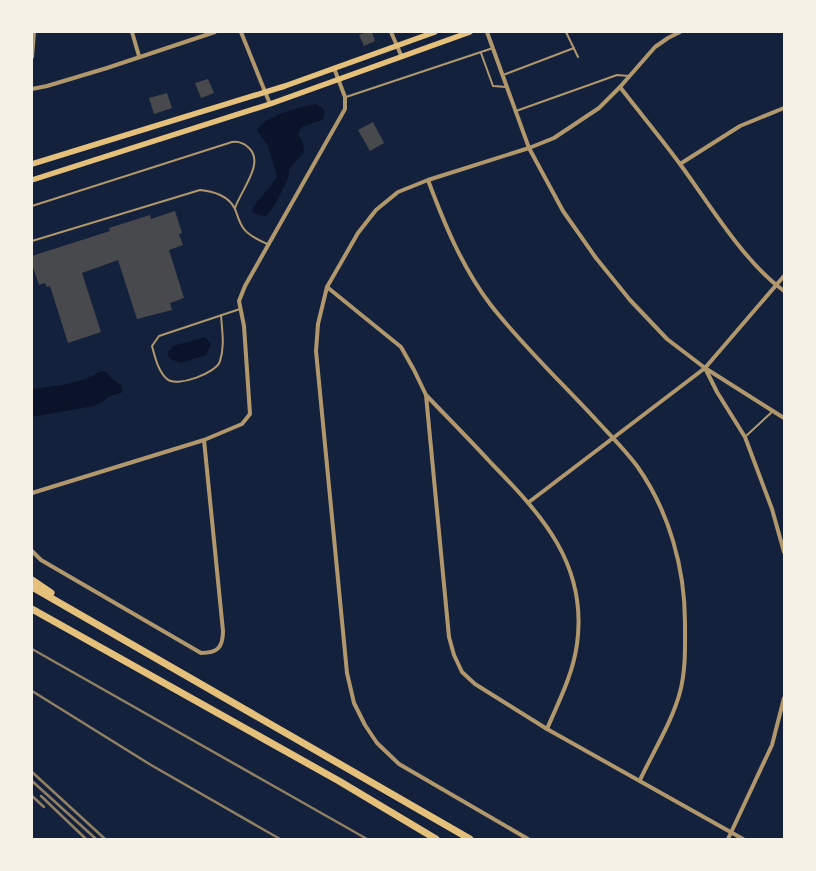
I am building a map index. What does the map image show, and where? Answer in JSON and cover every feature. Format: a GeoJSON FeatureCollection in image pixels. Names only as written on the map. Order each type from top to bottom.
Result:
{"type":"FeatureCollection","features":[{"type":"Feature","properties":{"kind":"highway"},"geometry":{"type":"LineString","coordinates":[[32,580],[100,626]]}},
{"type":"Feature","properties":{"kind":"highway"},"geometry":{"type":"LineString","coordinates":[[32,587],[470,839]]}},
{"type":"Feature","properties":{"kind":"highway"},"geometry":{"type":"LineString","coordinates":[[32,609],[339,781],[436,839]]}},
{"type":"Feature","properties":{"kind":"main road"},"geometry":{"type":"LineString","coordinates":[[32,164],[265,92],[435,32]]}},
{"type":"Feature","properties":{"kind":"main road"},"geometry":{"type":"LineString","coordinates":[[32,180],[270,104],[401,55],[470,32]]}},
{"type":"Feature","properties":{"kind":"street"},"geometry":{"type":"LineString","coordinates":[[32,57],[34,32]]}},
{"type":"Feature","properties":{"kind":"street"},"geometry":{"type":"LineString","coordinates":[[132,32],[139,56]]}},
{"type":"Feature","properties":{"kind":"street"},"geometry":{"type":"LineString","coordinates":[[32,89],[107,68],[139,56],[215,32]]}},
{"type":"Feature","properties":{"kind":"street"},"geometry":{"type":"LineString","coordinates":[[241,32],[270,104]]}},
{"type":"Feature","properties":{"kind":"street"},"geometry":{"type":"LineString","coordinates":[[391,32],[401,55]]}},
{"type":"Feature","properties":{"kind":"street"},"geometry":{"type":"LineString","coordinates":[[487,32],[529,148],[563,211],[596,258],[630,300],[667,339],[704,368],[784,418]]}},
{"type":"Feature","properties":{"kind":"street"},"geometry":{"type":"LineString","coordinates":[[528,839],[399,764],[377,743],[365,725],[354,703],[346,667],[316,351],[318,324],[327,287],[358,233],[376,210],[398,192],[428,180],[529,148],[554,138],[599,108],[620,87],[655,47],[680,32]]}},
{"type":"Feature","properties":{"kind":"street"},"geometry":{"type":"LineString","coordinates":[[32,493],[204,440],[242,424],[250,414],[244,326],[239,301],[245,286],[346,109],[345,97],[334,68]]}},
{"type":"Feature","properties":{"kind":"street"},"geometry":{"type":"LineString","coordinates":[[620,87],[680,164],[714,213],[762,272],[784,291]]}},
{"type":"Feature","properties":{"kind":"street"},"geometry":{"type":"LineString","coordinates":[[680,164],[740,126],[784,108]]}},
{"type":"Feature","properties":{"kind":"street"},"geometry":{"type":"LineString","coordinates":[[428,180],[441,217],[464,262],[490,303],[636,465],[656,499],[672,537],[685,598],[685,662],[680,692],[640,780]]}},
{"type":"Feature","properties":{"kind":"street"},"geometry":{"type":"LineString","coordinates":[[530,502],[704,368],[777,286],[784,276]]}},
{"type":"Feature","properties":{"kind":"street"},"geometry":{"type":"LineString","coordinates":[[327,287],[401,347],[426,395],[530,502],[552,534],[567,561],[574,582],[578,610],[577,643],[571,672],[548,729]]}},
{"type":"Feature","properties":{"kind":"street"},"geometry":{"type":"LineString","coordinates":[[704,368],[745,437],[772,509],[784,552]]}},
{"type":"Feature","properties":{"kind":"street"},"geometry":{"type":"LineString","coordinates":[[426,395],[449,637],[454,655],[462,672],[475,684],[548,729],[743,839]]}},
{"type":"Feature","properties":{"kind":"street"},"geometry":{"type":"LineString","coordinates":[[32,551],[41,560],[201,653],[210,653],[217,650],[223,642],[223,631],[204,440]]}},
{"type":"Feature","properties":{"kind":"street"},"geometry":{"type":"LineString","coordinates":[[728,839],[772,744],[784,698]]}},
{"type":"Feature","properties":{"kind":"lane"},"geometry":{"type":"LineString","coordinates":[[566,32],[578,57]]}},
{"type":"Feature","properties":{"kind":"lane"},"geometry":{"type":"LineString","coordinates":[[345,97],[493,48]]}},
{"type":"Feature","properties":{"kind":"lane"},"geometry":{"type":"LineString","coordinates":[[503,75],[574,48]]}},
{"type":"Feature","properties":{"kind":"lane"},"geometry":{"type":"LineString","coordinates":[[480,52],[494,86],[507,87]]}},
{"type":"Feature","properties":{"kind":"lane"},"geometry":{"type":"LineString","coordinates":[[516,112],[617,75],[630,76]]}},
{"type":"Feature","properties":{"kind":"lane"},"geometry":{"type":"LineString","coordinates":[[32,206],[239,141],[251,150],[255,160],[253,171],[234,208]]}},
{"type":"Feature","properties":{"kind":"lane"},"geometry":{"type":"LineString","coordinates":[[32,242],[200,190],[218,193],[234,208],[240,223],[245,230],[254,238],[269,244]]}},
{"type":"Feature","properties":{"kind":"lane"},"geometry":{"type":"LineString","coordinates":[[221,316],[223,343],[220,362],[215,370],[192,379],[176,383],[167,380],[157,364],[152,346],[159,336],[241,309]]}},
{"type":"Feature","properties":{"kind":"lane"},"geometry":{"type":"LineString","coordinates":[[745,437],[773,411]]}},
{"type":"Feature","properties":{"kind":"water"},"geometry":{"type":"Polygon","coordinates":[[[315,104],[323,108],[325,114],[322,120],[302,127],[298,134],[303,143],[304,152],[289,169],[288,179],[276,203],[266,216],[257,214],[252,211],[277,176],[268,146],[257,130],[267,120],[275,116],[300,107],[315,104]]]}},
{"type":"Feature","properties":{"kind":"water"},"geometry":{"type":"Polygon","coordinates":[[[205,337],[211,344],[206,355],[181,363],[170,359],[167,354],[173,346],[205,337]]]}},
{"type":"Feature","properties":{"kind":"water"},"geometry":{"type":"Polygon","coordinates":[[[101,371],[107,372],[111,378],[121,385],[123,392],[108,397],[103,402],[94,406],[32,417],[32,389],[76,382],[101,371]]]}},
{"type":"Feature","properties":{"kind":"building"},"geometry":{"type":"Polygon","coordinates":[[[366,32],[372,32],[375,41],[364,46],[359,35],[366,32]]]}},
{"type":"Feature","properties":{"kind":"building"},"geometry":{"type":"Polygon","coordinates":[[[208,79],[214,93],[201,98],[195,83],[208,79]]]}},
{"type":"Feature","properties":{"kind":"building"},"geometry":{"type":"Polygon","coordinates":[[[167,93],[172,108],[154,114],[149,98],[167,93]]]}},
{"type":"Feature","properties":{"kind":"building"},"geometry":{"type":"Polygon","coordinates":[[[373,122],[384,143],[370,151],[358,130],[373,122]]]}},
{"type":"Feature","properties":{"kind":"building"},"geometry":{"type":"Polygon","coordinates":[[[175,211],[182,233],[179,234],[183,245],[169,250],[184,298],[170,303],[172,310],[137,319],[118,260],[82,273],[101,332],[68,343],[50,286],[47,287],[45,283],[39,285],[32,264],[32,256],[110,231],[109,228],[150,215],[151,219],[175,211]]]}},
{"type":"Feature","properties":{"kind":"railway"},"geometry":{"type":"LineString","coordinates":[[32,649],[367,839]]}},
{"type":"Feature","properties":{"kind":"railway"},"geometry":{"type":"LineString","coordinates":[[32,691],[151,765],[280,839]]}},
{"type":"Feature","properties":{"kind":"railway"},"geometry":{"type":"LineString","coordinates":[[32,772],[105,839]]}},
{"type":"Feature","properties":{"kind":"railway"},"geometry":{"type":"LineString","coordinates":[[32,781],[96,839]]}},
{"type":"Feature","properties":{"kind":"railway"},"geometry":{"type":"LineString","coordinates":[[32,796],[44,807]]}},
{"type":"Feature","properties":{"kind":"railway"},"geometry":{"type":"LineString","coordinates":[[41,796],[86,839]]}}]}
